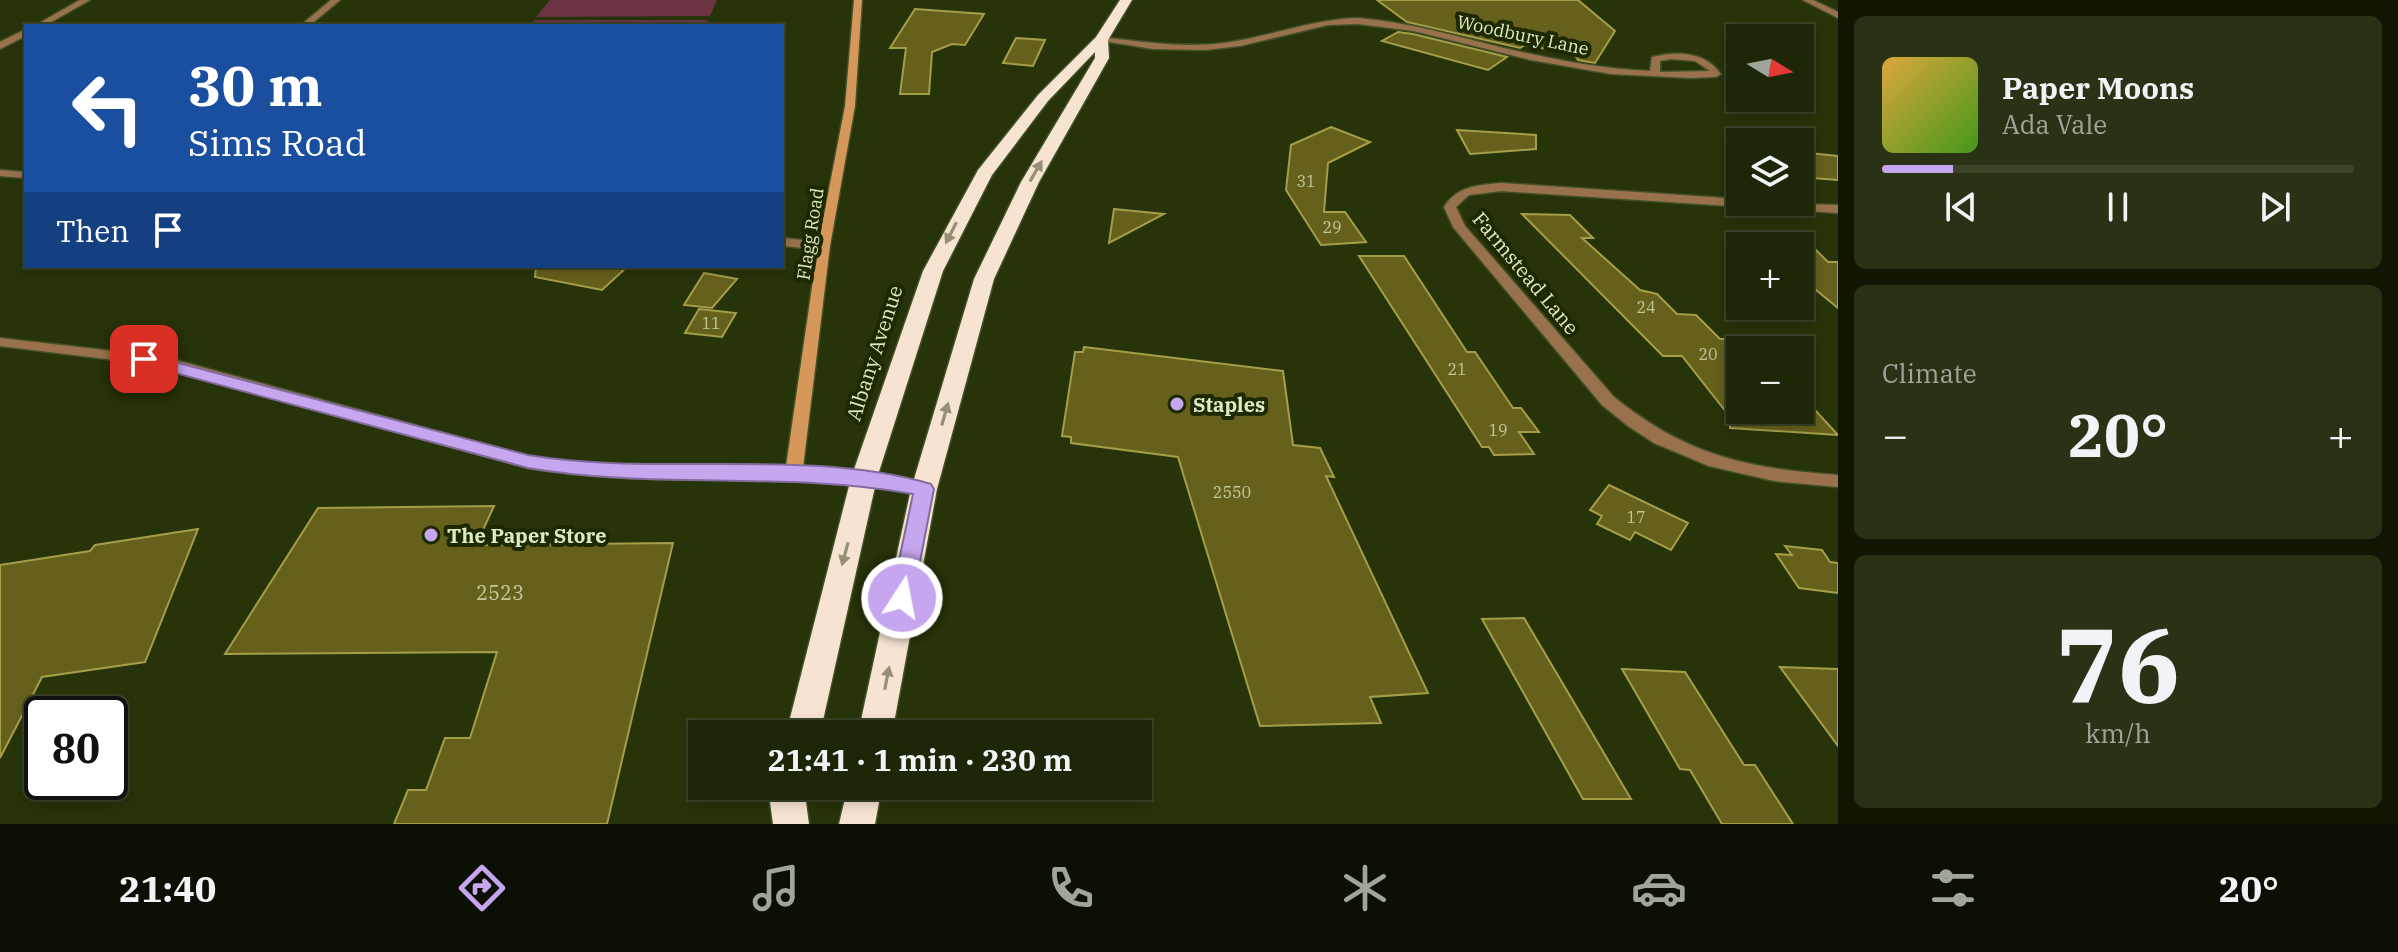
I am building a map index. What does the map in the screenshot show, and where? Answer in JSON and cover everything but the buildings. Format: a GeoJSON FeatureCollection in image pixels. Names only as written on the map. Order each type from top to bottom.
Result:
{"type":"FeatureCollection","features":[{"type":"Feature","properties":{"kind":"highway","name":"Albany Avenue"},"geometry":{"type":"LineString","coordinates":[[806,720],[864,478],[933,271],[984,174],[1034,109],[1080,57],[1101,40],[1126,0]]}},
{"type":"Feature","properties":{"kind":"highway","name":"Albany Avenue"},"geometry":{"type":"LineString","coordinates":[[878,720],[924,489],[984,279],[1030,182],[1102,58],[1101,40]]}},
{"type":"Feature","properties":{"kind":"highway"},"geometry":{"type":"LineString","coordinates":[[788,800],[791,824]]}},
{"type":"Feature","properties":{"kind":"highway"},"geometry":{"type":"LineString","coordinates":[[857,824],[862,800]]}},
{"type":"Feature","properties":{"kind":"street"},"geometry":{"type":"LineString","coordinates":[[42,24],[86,0]]}},
{"type":"Feature","properties":{"kind":"street"},"geometry":{"type":"LineString","coordinates":[[306,24],[336,0]]}},
{"type":"Feature","properties":{"kind":"street","name":"Flagg Road"},"geometry":{"type":"LineString","coordinates":[[794,473],[824,246],[850,106],[858,0]]}},
{"type":"Feature","properties":{"kind":"street"},"geometry":{"type":"LineString","coordinates":[[1807,0],[1838,15]]}},
{"type":"Feature","properties":{"kind":"street"},"geometry":{"type":"LineString","coordinates":[[1823,0],[1838,1]]}},
{"type":"Feature","properties":{"kind":"street","name":"Woodbury Lane"},"geometry":{"type":"LineString","coordinates":[[1101,40],[1173,48],[1212,47],[1324,22],[1358,21],[1395,24],[1577,65],[1655,73],[1699,76],[1716,74],[1706,63],[1675,56],[1655,59],[1655,73]]}},
{"type":"Feature","properties":{"kind":"street"},"geometry":{"type":"LineString","coordinates":[[0,46],[24,33]]}},
{"type":"Feature","properties":{"kind":"street"},"geometry":{"type":"LineString","coordinates":[[0,173],[24,175]]}},
{"type":"Feature","properties":{"kind":"street","name":"Farmstead Lane"},"geometry":{"type":"LineString","coordinates":[[1838,209],[1501,187],[1472,189],[1453,199],[1450,207],[1459,227],[1608,401],[1630,422],[1660,441],[1723,465],[1761,473],[1838,481]]}},
{"type":"Feature","properties":{"kind":"street"},"geometry":{"type":"LineString","coordinates":[[784,242],[824,246]]}},
{"type":"Feature","properties":{"kind":"street"},"geometry":{"type":"LineString","coordinates":[[0,342],[165,362],[528,462],[585,471],[794,473],[864,478],[924,489]]}},
{"type":"Feature","properties":{"kind":"shaded area"},"geometry":{"type":"Polygon","coordinates":[[[550,0],[717,0],[710,16],[536,17],[550,0]]]}},
{"type":"Feature","properties":{"kind":"shaded area"},"geometry":{"type":"Polygon","coordinates":[[[534,20],[708,20],[706,24],[531,24],[534,20]]]}},
{"type":"Feature","properties":{"kind":"place","name":"Staples"},"geometry":{"type":"Point","coordinates":[1177,404]}},
{"type":"Feature","properties":{"kind":"place","name":"The Paper Store"},"geometry":{"type":"Point","coordinates":[431,535]}},
{"type":"Feature","properties":{"kind":"route"},"geometry":{"type":"LineString","coordinates":[[144,359],[165,362],[528,462],[585,471],[659,475],[794,473],[864,478],[924,489],[902,598]]}}]}
